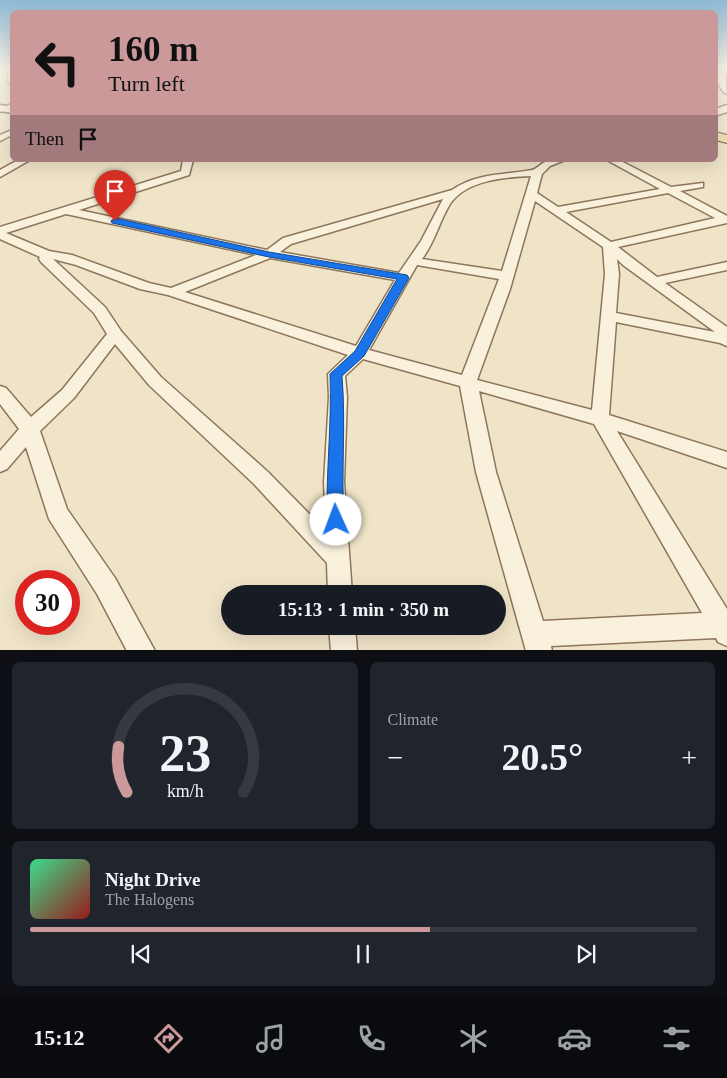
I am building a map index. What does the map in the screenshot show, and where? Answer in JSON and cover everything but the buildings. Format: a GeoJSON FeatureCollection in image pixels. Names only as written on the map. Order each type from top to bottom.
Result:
{"type":"FeatureCollection","features":[{"type":"Feature","properties":{"kind":"street"},"geometry":{"type":"LineString","coordinates":[[0,174],[21,162]]}},
{"type":"Feature","properties":{"kind":"street"},"geometry":{"type":"LineString","coordinates":[[0,231],[186,173],[188,162]]}},
{"type":"Feature","properties":{"kind":"street"},"geometry":{"type":"LineString","coordinates":[[172,292],[269,254],[287,241],[453,193],[478,182],[553,162]]}},
{"type":"Feature","properties":{"kind":"street"},"geometry":{"type":"LineString","coordinates":[[616,162],[726,219]]}},
{"type":"Feature","properties":{"kind":"street"},"geometry":{"type":"LineString","coordinates":[[539,166],[493,318],[468,382],[486,472],[537,642],[725,629],[600,420],[610,316],[612,274],[609,246]]}},
{"type":"Feature","properties":{"kind":"street"},"geometry":{"type":"LineString","coordinates":[[557,210],[699,185]]}},
{"type":"Feature","properties":{"kind":"street"},"geometry":{"type":"LineString","coordinates":[[339,585],[334,482],[338,397],[336,374],[360,353],[414,261],[423,250],[453,193]]}},
{"type":"Feature","properties":{"kind":"street"},"geometry":{"type":"LineString","coordinates":[[532,194],[609,246],[726,335]]}},
{"type":"Feature","properties":{"kind":"street"},"geometry":{"type":"LineString","coordinates":[[64,210],[269,254],[404,278]]}},
{"type":"Feature","properties":{"kind":"street"},"geometry":{"type":"LineString","coordinates":[[609,246],[726,219]]}},
{"type":"Feature","properties":{"kind":"street"},"geometry":{"type":"LineString","coordinates":[[0,236],[47,256],[54,255],[145,286],[172,292],[360,353],[600,420],[727,460]]}},
{"type":"Feature","properties":{"kind":"street"},"geometry":{"type":"LineString","coordinates":[[47,256],[45,259],[100,310],[115,334],[155,381],[261,478],[337,558]]}},
{"type":"Feature","properties":{"kind":"street"},"geometry":{"type":"LineString","coordinates":[[414,261],[506,276]]}},
{"type":"Feature","properties":{"kind":"street"},"geometry":{"type":"LineString","coordinates":[[655,281],[727,266]]}},
{"type":"Feature","properties":{"kind":"street"},"geometry":{"type":"LineString","coordinates":[[610,316],[726,335]]}},
{"type":"Feature","properties":{"kind":"street"},"geometry":{"type":"LineString","coordinates":[[0,464],[30,429],[68,394],[115,334]]}},
{"type":"Feature","properties":{"kind":"street"},"geometry":{"type":"LineString","coordinates":[[0,392],[30,429],[57,512],[106,586],[142,650]]}},
{"type":"Feature","properties":{"kind":"street"},"geometry":{"type":"LineString","coordinates":[[343,635],[344,650]]}},
{"type":"Feature","properties":{"kind":"route"},"geometry":{"type":"LineString","coordinates":[[115,221],[269,254],[404,278],[360,353],[336,374],[338,397],[334,482],[336,520]]}}]}
